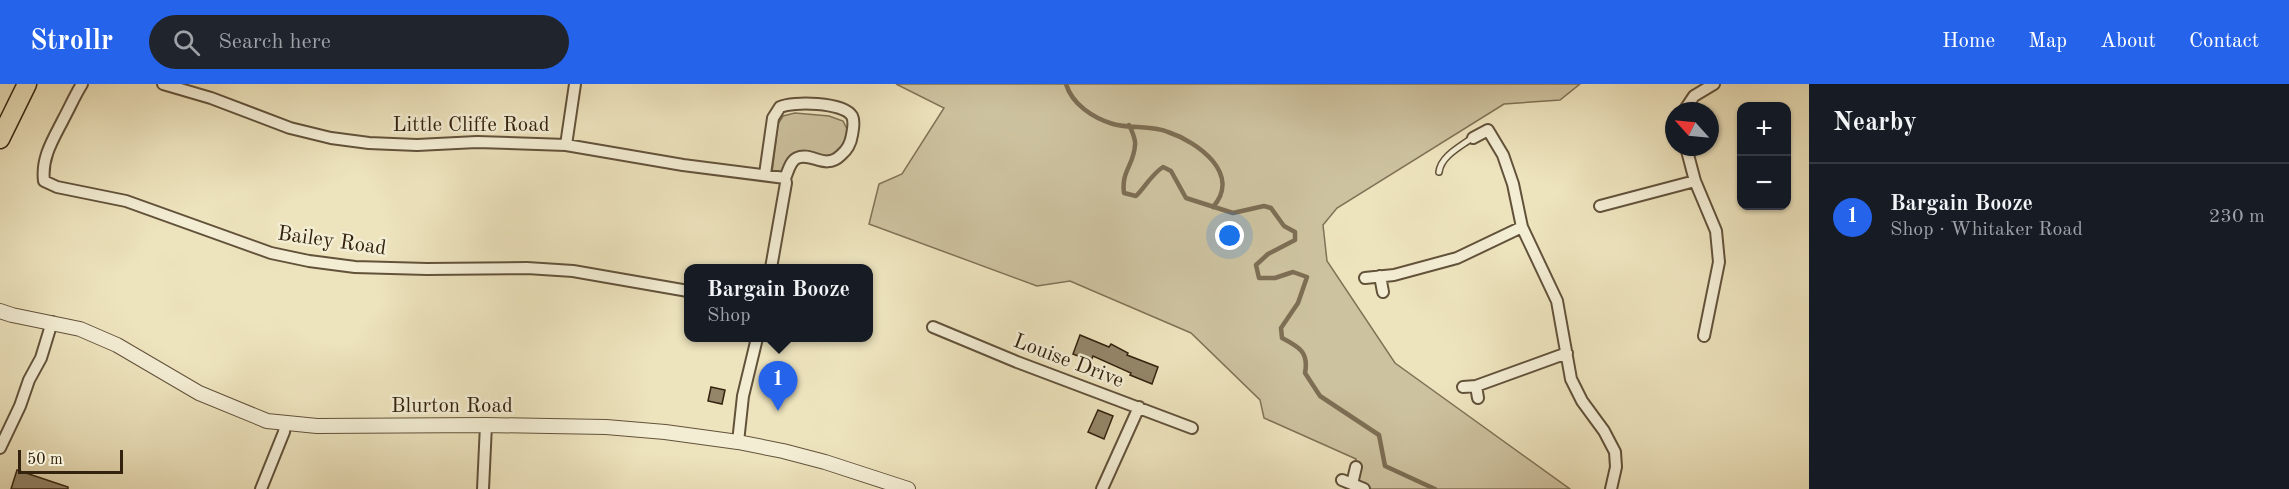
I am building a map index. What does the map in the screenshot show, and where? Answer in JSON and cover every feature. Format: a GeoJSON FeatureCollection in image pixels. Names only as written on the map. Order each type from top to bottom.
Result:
{"type":"FeatureCollection","features":[{"type":"Feature","properties":{"kind":"main road"},"geometry":{"type":"LineString","coordinates":[[0,139],[27,84]]}},
{"type":"Feature","properties":{"kind":"street","name":"Bailey Road"},"geometry":{"type":"LineString","coordinates":[[82,84],[54,135],[46,156],[44,181],[57,187],[93,193],[145,207],[272,253],[355,267],[527,268],[573,271],[684,290]]}},
{"type":"Feature","properties":{"kind":"street","name":"Little Cliffe Road"},"geometry":{"type":"LineString","coordinates":[[163,84],[211,98],[290,128],[331,138],[369,143],[417,145],[477,142],[566,145],[683,165],[785,178]]}},
{"type":"Feature","properties":{"kind":"street"},"geometry":{"type":"LineString","coordinates":[[566,145],[575,84]]}},
{"type":"Feature","properties":{"kind":"street"},"geometry":{"type":"LineString","coordinates":[[1690,102],[1694,96],[1714,84]]}},
{"type":"Feature","properties":{"kind":"street"},"geometry":{"type":"LineString","coordinates":[[765,174],[773,118],[780,107],[796,103],[830,106],[852,116],[854,125],[851,139],[841,155],[827,162],[803,157],[796,158],[791,163],[785,178],[772,264]]}},
{"type":"Feature","properties":{"kind":"street"},"geometry":{"type":"LineString","coordinates":[[1473,138],[1488,130],[1503,155],[1513,184],[1522,227],[1557,301],[1571,379],[1582,401],[1604,431],[1615,452],[1616,467],[1611,489]]}},
{"type":"Feature","properties":{"kind":"street"},"geometry":{"type":"LineString","coordinates":[[1688,156],[1695,181],[1716,231],[1719,261],[1704,336]]}},
{"type":"Feature","properties":{"kind":"street"},"geometry":{"type":"LineString","coordinates":[[1600,206],[1695,181]]}},
{"type":"Feature","properties":{"kind":"street"},"geometry":{"type":"LineString","coordinates":[[1365,278],[1406,272],[1457,258],[1522,227]]}},
{"type":"Feature","properties":{"kind":"street"},"geometry":{"type":"LineString","coordinates":[[1380,276],[1383,292]]}},
{"type":"Feature","properties":{"kind":"street","name":"Blurton Road"},"geometry":{"type":"LineString","coordinates":[[4,315],[52,322],[80,329],[117,345],[199,393],[267,421],[317,426],[606,427],[738,442],[825,462],[909,489]]}},
{"type":"Feature","properties":{"kind":"street"},"geometry":{"type":"LineString","coordinates":[[0,448],[41,358],[52,322]]}},
{"type":"Feature","properties":{"kind":"street","name":"Louise Drive"},"geometry":{"type":"LineString","coordinates":[[933,327],[1017,362],[1192,428]]}},
{"type":"Feature","properties":{"kind":"street"},"geometry":{"type":"LineString","coordinates":[[738,442],[743,396],[756,342]]}},
{"type":"Feature","properties":{"kind":"street"},"geometry":{"type":"LineString","coordinates":[[1463,387],[1476,386],[1567,352]]}},
{"type":"Feature","properties":{"kind":"street"},"geometry":{"type":"LineString","coordinates":[[1476,386],[1478,398]]}},
{"type":"Feature","properties":{"kind":"street"},"geometry":{"type":"LineString","coordinates":[[1102,489],[1139,407]]}},
{"type":"Feature","properties":{"kind":"street"},"geometry":{"type":"LineString","coordinates":[[261,489],[284,432],[285,423]]}},
{"type":"Feature","properties":{"kind":"street"},"geometry":{"type":"LineString","coordinates":[[483,489],[486,425]]}},
{"type":"Feature","properties":{"kind":"street"},"geometry":{"type":"LineString","coordinates":[[1356,467],[1347,482],[1364,489]]}},
{"type":"Feature","properties":{"kind":"lane"},"geometry":{"type":"LineString","coordinates":[[1438,172],[1445,159],[1473,138]]}},
{"type":"Feature","properties":{"kind":"shaded area"},"geometry":{"type":"Polygon","coordinates":[[[896,84],[1580,84],[1560,100],[1504,104],[1337,208],[1323,225],[1327,261],[1395,363],[1570,489],[1352,489],[1346,487],[1356,459],[1264,418],[1260,400],[1191,333],[1070,281],[1037,286],[869,224],[879,184],[902,174],[944,108],[896,84]]]}},
{"type":"Feature","properties":{"kind":"shaded area"},"geometry":{"type":"Polygon","coordinates":[[[795,113],[829,116],[843,121],[847,129],[844,142],[832,158],[803,155],[783,173],[772,173],[778,124],[783,116],[795,113]]]}},
{"type":"Feature","properties":{"kind":"building"},"geometry":{"type":"Polygon","coordinates":[[[1080,335],[1109,347],[1111,344],[1128,353],[1127,355],[1158,367],[1152,384],[1093,356],[1091,361],[1073,354],[1080,335]]]}},
{"type":"Feature","properties":{"kind":"building"},"geometry":{"type":"Polygon","coordinates":[[[711,387],[725,390],[722,404],[708,401],[711,387]]]}},
{"type":"Feature","properties":{"kind":"building"},"geometry":{"type":"Polygon","coordinates":[[[1098,410],[1113,416],[1104,439],[1088,432],[1098,410]]]}},
{"type":"Feature","properties":{"kind":"building"},"geometry":{"type":"Polygon","coordinates":[[[17,470],[68,487],[68,489],[11,489],[17,470]]]}},
{"type":"Feature","properties":{"kind":"waterway"},"geometry":{"type":"LineString","coordinates":[[1066,84],[1078,104],[1098,118],[1113,124],[1161,130],[1180,137],[1203,151],[1219,171],[1222,183],[1221,195],[1213,207]]}},
{"type":"Feature","properties":{"kind":"waterway"},"geometry":{"type":"LineString","coordinates":[[1129,125],[1135,145],[1124,179],[1124,193],[1136,196],[1163,167],[1171,171],[1186,198],[1233,213],[1264,206],[1271,208],[1284,226],[1295,232],[1295,240],[1268,254],[1256,265],[1259,278],[1275,278],[1293,272],[1307,277],[1298,303],[1281,328],[1282,338],[1293,344],[1304,355],[1305,373],[1320,396],[1379,435],[1385,466],[1435,489]]}},
{"type":"Feature","properties":{"kind":"place","name":"Bargain Booze"},"geometry":{"type":"Point","coordinates":[778,411]}}]}
